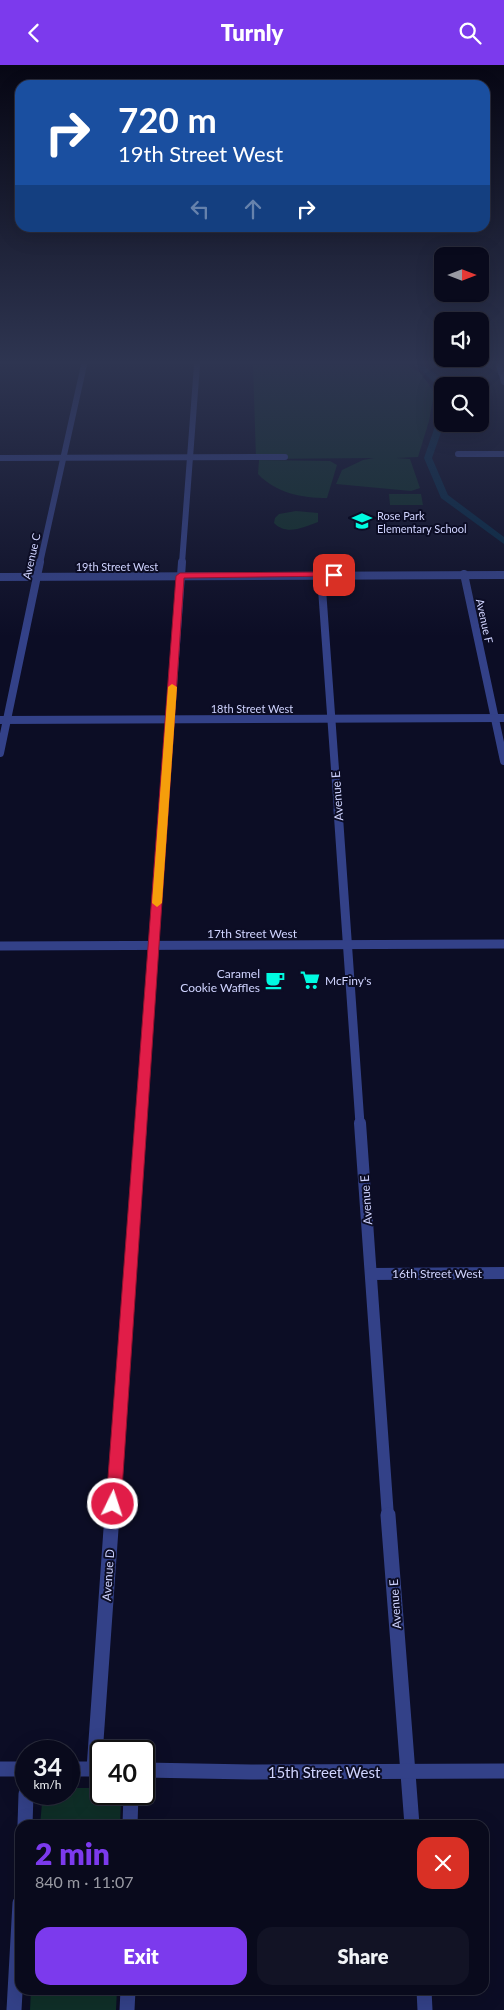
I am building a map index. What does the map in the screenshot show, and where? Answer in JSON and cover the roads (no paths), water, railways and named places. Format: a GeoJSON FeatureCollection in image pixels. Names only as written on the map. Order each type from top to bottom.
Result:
{"type":"FeatureCollection","features":[{"type":"Feature","properties":{"kind":"street","name":"Avenue D"},"geometry":{"type":"LineString","coordinates":[[100,1740],[189,457]]}},
{"type":"Feature","properties":{"kind":"street"},"geometry":{"type":"LineString","coordinates":[[0,459],[285,457]]}},
{"type":"Feature","properties":{"kind":"street","name":"Avenue C"},"geometry":{"type":"LineString","coordinates":[[0,753],[4,720],[64,458]]}},
{"type":"Feature","properties":{"kind":"street","name":"Avenue F"},"geometry":{"type":"LineString","coordinates":[[464,574],[504,761]]}},
{"type":"Feature","properties":{"kind":"street","name":"Avenue E"},"geometry":{"type":"LineString","coordinates":[[321,575],[412,1820]]}},
{"type":"Feature","properties":{"kind":"street","name":"19th Street West"},"geometry":{"type":"LineString","coordinates":[[0,577],[504,575]]}},
{"type":"Feature","properties":{"kind":"street","name":"18th Street West"},"geometry":{"type":"LineString","coordinates":[[4,720],[504,718]]}},
{"type":"Feature","properties":{"kind":"street","name":"17th Street West"},"geometry":{"type":"LineString","coordinates":[[0,946],[504,944]]}},
{"type":"Feature","properties":{"kind":"street","name":"16th Street West"},"geometry":{"type":"LineString","coordinates":[[371,1274],[504,1273]]}},
{"type":"Feature","properties":{"kind":"street"},"geometry":{"type":"LineString","coordinates":[[0,1769],[15,1769]]}},
{"type":"Feature","properties":{"kind":"street","name":"15th Street West"},"geometry":{"type":"LineString","coordinates":[[155,1770],[251,1773],[504,1771]]}},
{"type":"Feature","properties":{"kind":"street"},"geometry":{"type":"LineString","coordinates":[[24,1820],[25,1805]]}},
{"type":"Feature","properties":{"kind":"street"},"geometry":{"type":"LineString","coordinates":[[130,1820],[131,1805]]}},
{"type":"Feature","properties":{"kind":"street"},"geometry":{"type":"LineString","coordinates":[[14,2010],[15,1992]]}},
{"type":"Feature","properties":{"kind":"street"},"geometry":{"type":"LineString","coordinates":[[127,2010],[128,1995]]}},
{"type":"Feature","properties":{"kind":"street"},"geometry":{"type":"LineString","coordinates":[[424,1995],[425,2010]]}},
{"type":"Feature","properties":{"kind":"waterway"},"geometry":{"type":"LineString","coordinates":[[429,456],[428,458],[444,496],[504,541]]}},
{"type":"Feature","properties":{"kind":"place","name":"Rose Park Elementary School"},"geometry":{"type":"Point","coordinates":[362,521]}},
{"type":"Feature","properties":{"kind":"place","name":"Caramel Cookie Waffles"},"geometry":{"type":"Point","coordinates":[275,980]}},
{"type":"Feature","properties":{"kind":"place","name":"McFiny's"},"geometry":{"type":"Point","coordinates":[310,980]}}]}
